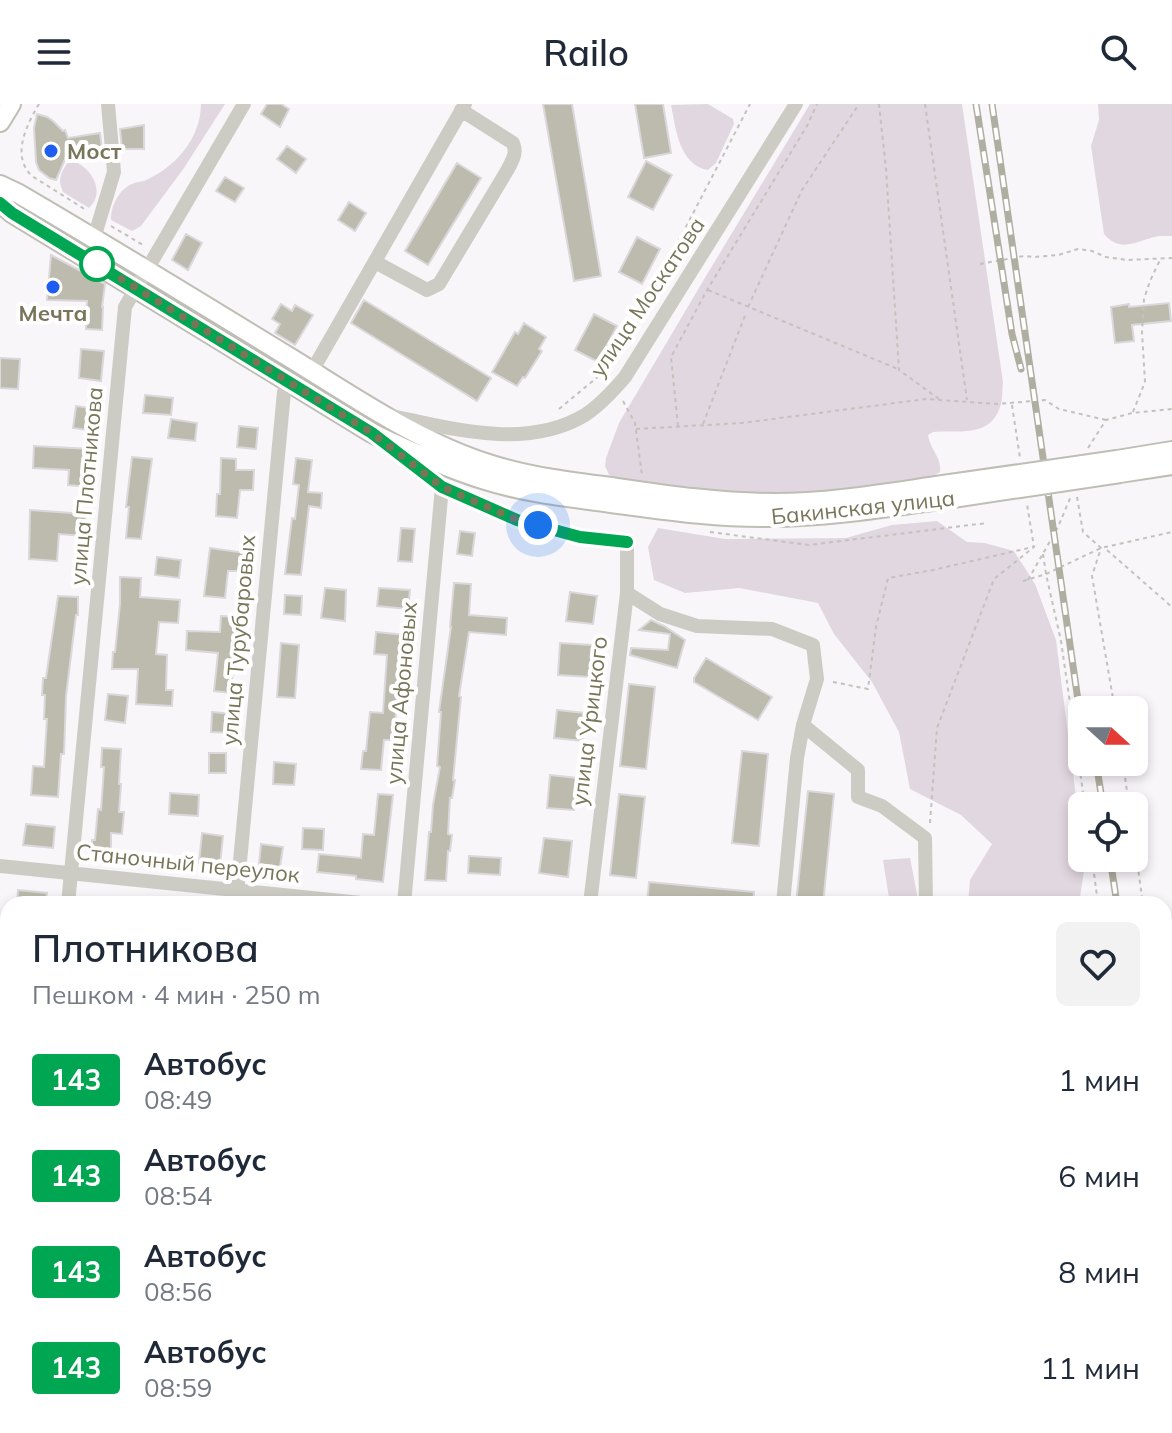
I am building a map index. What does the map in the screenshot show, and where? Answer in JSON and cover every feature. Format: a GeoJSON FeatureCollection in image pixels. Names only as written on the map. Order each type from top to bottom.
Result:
{"type":"FeatureCollection","features":[{"type":"Feature","properties":{"kind":"main road"},"geometry":{"type":"LineString","coordinates":[[0,122],[11,104]]}},
{"type":"Feature","properties":{"kind":"main road","name":"Бакинская улица"},"geometry":{"type":"LineString","coordinates":[[0,185],[94,238],[151,261],[312,371],[383,414],[450,449],[491,465],[534,476],[711,500],[777,503],[945,492]]}},
{"type":"Feature","properties":{"kind":"main road","name":"Бакинская улица"},"geometry":{"type":"LineString","coordinates":[[0,203],[372,433],[485,480],[528,491],[705,515],[822,515],[945,492],[1118,466],[1172,451]]}},
{"type":"Feature","properties":{"kind":"main road","name":"Бакинская улица"},"geometry":{"type":"LineString","coordinates":[[1118,466],[1172,465]]}},
{"type":"Feature","properties":{"kind":"street"},"geometry":{"type":"LineString","coordinates":[[94,238],[114,172],[108,104]]}},
{"type":"Feature","properties":{"kind":"street","name":"улица Плотникова"},"geometry":{"type":"LineString","coordinates":[[69,896],[125,307],[244,104]]}},
{"type":"Feature","properties":{"kind":"street","name":"улица Москатова"},"geometry":{"type":"LineString","coordinates":[[383,414],[503,434],[551,429],[586,414],[625,377],[645,348],[796,104]]}},
{"type":"Feature","properties":{"kind":"street"},"geometry":{"type":"LineString","coordinates":[[312,371],[463,106],[513,143],[515,156],[439,284],[427,290],[375,262]]}},
{"type":"Feature","properties":{"kind":"street","name":"улица Турубаровых"},"geometry":{"type":"LineString","coordinates":[[237,896],[284,392],[288,382]]}},
{"type":"Feature","properties":{"kind":"street"},"geometry":{"type":"LineString","coordinates":[[372,433],[442,487]]}},
{"type":"Feature","properties":{"kind":"street","name":"улица Урицкого"},"geometry":{"type":"LineString","coordinates":[[442,487],[517,520],[580,537],[627,542],[627,593],[591,896]]}},
{"type":"Feature","properties":{"kind":"street","name":"улица Афоновых"},"geometry":{"type":"LineString","coordinates":[[405,896],[442,487]]}},
{"type":"Feature","properties":{"kind":"street"},"geometry":{"type":"LineString","coordinates":[[627,593],[660,614],[697,626],[772,629],[813,645],[817,679],[797,758],[784,896]]}},
{"type":"Feature","properties":{"kind":"street"},"geometry":{"type":"LineString","coordinates":[[803,725],[858,770],[858,797],[882,806],[925,838],[926,896]]}},
{"type":"Feature","properties":{"kind":"street","name":"Станочный переулок"},"geometry":{"type":"LineString","coordinates":[[0,866],[230,896]]}},
{"type":"Feature","properties":{"kind":"path"},"geometry":{"type":"LineString","coordinates":[[39,104],[24,134],[21,149],[25,169],[100,218],[151,261]]}},
{"type":"Feature","properties":{"kind":"path"},"geometry":{"type":"LineString","coordinates":[[559,409],[600,375],[676,246],[750,104]]}},
{"type":"Feature","properties":{"kind":"path"},"geometry":{"type":"LineString","coordinates":[[678,427],[671,357],[817,104]]}},
{"type":"Feature","properties":{"kind":"path"},"geometry":{"type":"LineString","coordinates":[[748,307],[802,190],[859,104]]}},
{"type":"Feature","properties":{"kind":"path"},"geometry":{"type":"LineString","coordinates":[[879,104],[899,370]]}},
{"type":"Feature","properties":{"kind":"path"},"geometry":{"type":"LineString","coordinates":[[925,104],[967,402]]}},
{"type":"Feature","properties":{"kind":"path"},"geometry":{"type":"LineString","coordinates":[[980,264],[1024,256],[1058,255],[1078,249],[1127,260],[1172,258]]}},
{"type":"Feature","properties":{"kind":"path"},"geometry":{"type":"LineString","coordinates":[[1132,413],[1145,382],[1144,299],[1160,259]]}},
{"type":"Feature","properties":{"kind":"path"},"geometry":{"type":"LineString","coordinates":[[707,290],[899,370],[940,399]]}},
{"type":"Feature","properties":{"kind":"path"},"geometry":{"type":"LineString","coordinates":[[703,426],[746,313]]}},
{"type":"Feature","properties":{"kind":"path"},"geometry":{"type":"LineString","coordinates":[[616,387],[635,423],[645,492]]}},
{"type":"Feature","properties":{"kind":"path"},"geometry":{"type":"LineString","coordinates":[[636,429],[742,423],[926,399],[1012,404],[1045,400],[1059,409],[1106,420],[1132,413],[1172,409]]}},
{"type":"Feature","properties":{"kind":"path"},"geometry":{"type":"LineString","coordinates":[[1012,404],[1021,461]]}},
{"type":"Feature","properties":{"kind":"path"},"geometry":{"type":"LineString","coordinates":[[1085,453],[1106,420]]}},
{"type":"Feature","properties":{"kind":"path"},"geometry":{"type":"LineString","coordinates":[[1028,580],[1062,519],[1073,492]]}},
{"type":"Feature","properties":{"kind":"path"},"geometry":{"type":"LineString","coordinates":[[1077,496],[1083,532],[1172,607]]}},
{"type":"Feature","properties":{"kind":"path"},"geometry":{"type":"LineString","coordinates":[[1028,504],[1034,547]]}},
{"type":"Feature","properties":{"kind":"path"},"geometry":{"type":"LineString","coordinates":[[707,532],[809,545],[987,523]]}},
{"type":"Feature","properties":{"kind":"path"},"geometry":{"type":"LineString","coordinates":[[1023,581],[1103,548],[1172,532]]}},
{"type":"Feature","properties":{"kind":"path"},"geometry":{"type":"LineString","coordinates":[[817,679],[868,689],[876,627],[888,578],[1034,547]]}},
{"type":"Feature","properties":{"kind":"path"},"geometry":{"type":"LineString","coordinates":[[930,827],[937,728],[994,579],[1034,547]]}},
{"type":"Feature","properties":{"kind":"path"},"geometry":{"type":"LineString","coordinates":[[1103,548],[1092,576],[1113,696]]}},
{"type":"Feature","properties":{"kind":"path"},"geometry":{"type":"LineString","coordinates":[[1043,554],[1061,641],[1083,792]]}},
{"type":"Feature","properties":{"kind":"path"},"geometry":{"type":"LineString","coordinates":[[1094,872],[1097,896]]}},
{"type":"Feature","properties":{"kind":"path"},"geometry":{"type":"LineString","coordinates":[[1138,872],[1142,896]]}},
{"type":"Feature","properties":{"kind":"shaded area"},"geometry":{"type":"Polygon","coordinates":[[[201,104],[225,104],[184,168],[141,226],[132,231],[111,220],[114,205],[123,190],[166,168],[184,150],[196,129],[201,104]]]}},
{"type":"Feature","properties":{"kind":"shaded area"},"geometry":{"type":"Polygon","coordinates":[[[708,104],[733,119],[734,124],[716,163],[708,170],[698,167],[685,154],[677,135],[671,105],[708,104]]]}},
{"type":"Feature","properties":{"kind":"shaded area"},"geometry":{"type":"Polygon","coordinates":[[[810,104],[962,104],[1003,382],[1001,404],[995,417],[981,428],[928,435],[940,467],[940,472],[933,476],[865,489],[738,493],[609,475],[606,458],[619,423],[810,104]]]}},
{"type":"Feature","properties":{"kind":"shaded area"},"geometry":{"type":"Polygon","coordinates":[[[1098,104],[1172,104],[1172,236],[1124,245],[1117,244],[1104,234],[1091,146],[1099,120],[1098,104]]]}},
{"type":"Feature","properties":{"kind":"shaded area"},"geometry":{"type":"Polygon","coordinates":[[[70,160],[84,167],[94,180],[96,194],[89,208],[63,192],[61,175],[70,160]]]}},
{"type":"Feature","properties":{"kind":"shaded area"},"geometry":{"type":"Polygon","coordinates":[[[154,283],[373,416],[369,422],[150,290],[154,283]]]}},
{"type":"Feature","properties":{"kind":"shaded area"},"geometry":{"type":"Polygon","coordinates":[[[937,521],[967,542],[985,543],[1014,551],[1035,584],[1056,640],[1068,734],[1068,776],[1073,776],[1075,792],[1068,792],[1068,872],[1084,872],[1080,896],[969,896],[970,880],[992,844],[961,815],[910,789],[899,732],[872,682],[834,634],[818,603],[739,588],[685,593],[654,580],[648,547],[658,528],[725,539],[846,538],[892,525],[937,521]]]}},
{"type":"Feature","properties":{"kind":"shaded area"},"geometry":{"type":"Polygon","coordinates":[[[910,858],[917,896],[889,896],[883,860],[910,858]]]}},
{"type":"Feature","properties":{"kind":"building"},"geometry":{"type":"Polygon","coordinates":[[[267,104],[281,104],[289,109],[280,127],[261,114],[267,104]]]}},
{"type":"Feature","properties":{"kind":"building"},"geometry":{"type":"Polygon","coordinates":[[[543,104],[572,104],[601,276],[574,281],[543,104]]]}},
{"type":"Feature","properties":{"kind":"building"},"geometry":{"type":"Polygon","coordinates":[[[635,104],[663,104],[671,153],[644,158],[635,104]]]}},
{"type":"Feature","properties":{"kind":"building"},"geometry":{"type":"Polygon","coordinates":[[[37,114],[65,130],[68,138],[100,133],[103,157],[66,157],[56,180],[49,178],[39,170],[36,162],[34,128],[37,114]]]}},
{"type":"Feature","properties":{"kind":"building"},"geometry":{"type":"Polygon","coordinates":[[[144,125],[144,149],[122,149],[120,129],[144,125]]]}},
{"type":"Feature","properties":{"kind":"building"},"geometry":{"type":"Polygon","coordinates":[[[287,146],[306,159],[296,173],[277,159],[287,146]]]}},
{"type":"Feature","properties":{"kind":"building"},"geometry":{"type":"Polygon","coordinates":[[[646,161],[672,175],[653,210],[628,197],[646,161]]]}},
{"type":"Feature","properties":{"kind":"building"},"geometry":{"type":"Polygon","coordinates":[[[457,163],[481,178],[428,265],[405,251],[457,163]]]}},
{"type":"Feature","properties":{"kind":"building"},"geometry":{"type":"Polygon","coordinates":[[[225,177],[244,188],[235,202],[216,191],[225,177]]]}},
{"type":"Feature","properties":{"kind":"building"},"geometry":{"type":"Polygon","coordinates":[[[349,202],[366,213],[355,231],[338,220],[349,202]]]}},
{"type":"Feature","properties":{"kind":"building"},"geometry":{"type":"Polygon","coordinates":[[[186,234],[202,243],[188,270],[172,260],[186,234]]]}},
{"type":"Feature","properties":{"kind":"building"},"geometry":{"type":"Polygon","coordinates":[[[637,237],[660,249],[642,284],[619,272],[637,237]]]}},
{"type":"Feature","properties":{"kind":"building"},"geometry":{"type":"Polygon","coordinates":[[[51,255],[105,284],[102,330],[86,329],[87,301],[47,300],[51,255]]]}},
{"type":"Feature","properties":{"kind":"building"},"geometry":{"type":"Polygon","coordinates":[[[364,300],[491,378],[477,401],[351,323],[364,300]]]}},
{"type":"Feature","properties":{"kind":"building"},"geometry":{"type":"Polygon","coordinates":[[[1169,303],[1171,321],[1132,325],[1134,341],[1115,343],[1111,307],[1169,303]]]}},
{"type":"Feature","properties":{"kind":"building"},"geometry":{"type":"Polygon","coordinates":[[[281,304],[292,311],[295,305],[313,315],[295,345],[275,333],[280,324],[272,319],[281,304]]]}},
{"type":"Feature","properties":{"kind":"building"},"geometry":{"type":"Polygon","coordinates":[[[594,314],[617,326],[598,362],[575,350],[594,314]]]}},
{"type":"Feature","properties":{"kind":"building"},"geometry":{"type":"Polygon","coordinates":[[[524,323],[546,337],[539,349],[542,351],[517,386],[492,372],[515,332],[518,334],[524,323]]]}},
{"type":"Feature","properties":{"kind":"building"},"geometry":{"type":"Polygon","coordinates":[[[81,349],[104,351],[101,381],[79,378],[81,349]]]}},
{"type":"Feature","properties":{"kind":"building"},"geometry":{"type":"Polygon","coordinates":[[[0,358],[20,359],[18,389],[0,388],[0,358]]]}},
{"type":"Feature","properties":{"kind":"building"},"geometry":{"type":"Polygon","coordinates":[[[145,395],[173,398],[171,415],[143,413],[145,395]]]}},
{"type":"Feature","properties":{"kind":"building"},"geometry":{"type":"Polygon","coordinates":[[[76,406],[97,409],[95,431],[73,428],[76,406]]]}},
{"type":"Feature","properties":{"kind":"building"},"geometry":{"type":"Polygon","coordinates":[[[171,419],[197,423],[195,441],[168,438],[171,419]]]}},
{"type":"Feature","properties":{"kind":"building"},"geometry":{"type":"Polygon","coordinates":[[[239,426],[258,428],[256,449],[237,447],[239,426]]]}},
{"type":"Feature","properties":{"kind":"building"},"geometry":{"type":"Polygon","coordinates":[[[34,446],[91,449],[89,487],[68,485],[69,470],[33,468],[34,446]]]}},
{"type":"Feature","properties":{"kind":"building"},"geometry":{"type":"Polygon","coordinates":[[[132,457],[152,459],[141,539],[126,538],[132,457]]]}},
{"type":"Feature","properties":{"kind":"building"},"geometry":{"type":"Polygon","coordinates":[[[221,458],[236,459],[236,470],[254,470],[253,490],[240,490],[237,518],[216,516],[221,458]]]}},
{"type":"Feature","properties":{"kind":"building"},"geometry":{"type":"Polygon","coordinates":[[[296,458],[312,460],[308,492],[322,493],[321,508],[309,506],[301,575],[285,574],[299,485],[293,484],[296,458]]]}},
{"type":"Feature","properties":{"kind":"building"},"geometry":{"type":"Polygon","coordinates":[[[30,510],[86,514],[84,536],[59,534],[57,561],[29,559],[30,510]]]}},
{"type":"Feature","properties":{"kind":"building"},"geometry":{"type":"Polygon","coordinates":[[[401,528],[415,529],[412,562],[398,561],[401,528]]]}},
{"type":"Feature","properties":{"kind":"building"},"geometry":{"type":"Polygon","coordinates":[[[460,531],[475,533],[472,556],[457,554],[460,531]]]}},
{"type":"Feature","properties":{"kind":"building"},"geometry":{"type":"Polygon","coordinates":[[[210,548],[246,553],[244,571],[228,571],[225,598],[204,596],[210,548]]]}},
{"type":"Feature","properties":{"kind":"building"},"geometry":{"type":"Polygon","coordinates":[[[157,557],[181,560],[179,578],[155,575],[157,557]]]}},
{"type":"Feature","properties":{"kind":"building"},"geometry":{"type":"Polygon","coordinates":[[[120,577],[141,578],[140,597],[180,600],[178,623],[159,622],[156,654],[167,655],[166,690],[173,690],[172,706],[136,704],[138,669],[112,669],[120,577]]]}},
{"type":"Feature","properties":{"kind":"building"},"geometry":{"type":"Polygon","coordinates":[[[454,583],[471,584],[469,615],[507,618],[506,635],[469,632],[459,696],[455,780],[450,798],[448,834],[452,835],[446,881],[425,880],[440,767],[437,766],[439,712],[454,583]]]}},
{"type":"Feature","properties":{"kind":"building"},"geometry":{"type":"Polygon","coordinates":[[[325,588],[346,590],[345,621],[321,618],[325,588]]]}},
{"type":"Feature","properties":{"kind":"building"},"geometry":{"type":"Polygon","coordinates":[[[379,588],[410,590],[408,609],[377,606],[379,588]]]}},
{"type":"Feature","properties":{"kind":"building"},"geometry":{"type":"Polygon","coordinates":[[[570,592],[597,596],[593,624],[566,621],[570,592]]]}},
{"type":"Feature","properties":{"kind":"building"},"geometry":{"type":"Polygon","coordinates":[[[285,595],[302,596],[301,615],[284,614],[285,595]]]}},
{"type":"Feature","properties":{"kind":"building"},"geometry":{"type":"Polygon","coordinates":[[[58,596],[78,597],[78,615],[66,696],[64,754],[61,754],[58,797],[31,795],[33,766],[44,767],[47,719],[44,719],[43,678],[46,678],[58,596]]]}},
{"type":"Feature","properties":{"kind":"building"},"geometry":{"type":"Polygon","coordinates":[[[221,616],[241,617],[231,693],[214,691],[218,653],[186,650],[187,631],[220,632],[221,616]]]}},
{"type":"Feature","properties":{"kind":"building"},"geometry":{"type":"Polygon","coordinates":[[[651,620],[685,640],[677,668],[630,655],[631,648],[668,650],[670,634],[639,630],[651,620]]]}},
{"type":"Feature","properties":{"kind":"building"},"geometry":{"type":"Polygon","coordinates":[[[376,632],[405,635],[401,704],[397,704],[393,740],[384,740],[381,770],[361,769],[370,712],[383,713],[387,655],[374,654],[376,632]]]}},
{"type":"Feature","properties":{"kind":"building"},"geometry":{"type":"Polygon","coordinates":[[[281,643],[299,645],[295,698],[277,697],[281,643]]]}},
{"type":"Feature","properties":{"kind":"building"},"geometry":{"type":"Polygon","coordinates":[[[560,643],[592,645],[590,677],[558,675],[560,643]]]}},
{"type":"Feature","properties":{"kind":"building"},"geometry":{"type":"Polygon","coordinates":[[[706,658],[772,697],[758,720],[694,682],[706,658]]]}},
{"type":"Feature","properties":{"kind":"building"},"geometry":{"type":"Polygon","coordinates":[[[629,684],[655,687],[646,769],[620,766],[629,684]]]}},
{"type":"Feature","properties":{"kind":"building"},"geometry":{"type":"Polygon","coordinates":[[[108,694],[128,696],[125,723],[105,720],[108,694]]]}},
{"type":"Feature","properties":{"kind":"building"},"geometry":{"type":"Polygon","coordinates":[[[557,710],[585,713],[583,741],[554,738],[557,710]]]}},
{"type":"Feature","properties":{"kind":"building"},"geometry":{"type":"Polygon","coordinates":[[[212,712],[234,714],[233,733],[211,732],[212,712]]]}},
{"type":"Feature","properties":{"kind":"building"},"geometry":{"type":"Polygon","coordinates":[[[102,748],[121,749],[119,812],[124,812],[122,834],[111,833],[111,853],[92,853],[98,809],[101,810],[102,748]]]}},
{"type":"Feature","properties":{"kind":"building"},"geometry":{"type":"Polygon","coordinates":[[[742,751],[768,754],[759,846],[732,843],[742,751]]]}},
{"type":"Feature","properties":{"kind":"building"},"geometry":{"type":"Polygon","coordinates":[[[209,753],[226,753],[226,773],[209,773],[209,753]]]}},
{"type":"Feature","properties":{"kind":"building"},"geometry":{"type":"Polygon","coordinates":[[[274,762],[296,764],[294,785],[273,784],[274,762]]]}},
{"type":"Feature","properties":{"kind":"building"},"geometry":{"type":"Polygon","coordinates":[[[550,775],[577,778],[574,810],[547,808],[550,775]]]}},
{"type":"Feature","properties":{"kind":"building"},"geometry":{"type":"Polygon","coordinates":[[[808,791],[834,794],[824,896],[797,896],[808,791]]]}},
{"type":"Feature","properties":{"kind":"building"},"geometry":{"type":"Polygon","coordinates":[[[170,793],[199,795],[198,816],[169,814],[170,793]]]}},
{"type":"Feature","properties":{"kind":"building"},"geometry":{"type":"Polygon","coordinates":[[[378,794],[393,795],[383,882],[317,872],[319,854],[361,858],[363,834],[374,835],[378,794]]]}},
{"type":"Feature","properties":{"kind":"building"},"geometry":{"type":"Polygon","coordinates":[[[619,794],[645,797],[636,878],[610,875],[619,794]]]}},
{"type":"Feature","properties":{"kind":"building"},"geometry":{"type":"Polygon","coordinates":[[[26,824],[55,827],[53,848],[23,845],[26,824]]]}},
{"type":"Feature","properties":{"kind":"building"},"geometry":{"type":"Polygon","coordinates":[[[303,828],[324,829],[323,850],[302,849],[303,828]]]}},
{"type":"Feature","properties":{"kind":"building"},"geometry":{"type":"Polygon","coordinates":[[[202,833],[223,836],[220,865],[199,863],[202,833]]]}},
{"type":"Feature","properties":{"kind":"building"},"geometry":{"type":"Polygon","coordinates":[[[544,838],[572,841],[568,877],[539,873],[544,838]]]}},
{"type":"Feature","properties":{"kind":"building"},"geometry":{"type":"Polygon","coordinates":[[[261,844],[283,847],[280,867],[259,864],[261,844]]]}},
{"type":"Feature","properties":{"kind":"building"},"geometry":{"type":"Polygon","coordinates":[[[469,856],[501,858],[500,875],[468,873],[469,856]]]}},
{"type":"Feature","properties":{"kind":"building"},"geometry":{"type":"Polygon","coordinates":[[[649,882],[754,892],[754,896],[648,896],[649,882]]]}},
{"type":"Feature","properties":{"kind":"building"},"geometry":{"type":"Polygon","coordinates":[[[18,890],[47,893],[47,896],[18,896],[18,890]]]}},
{"type":"Feature","properties":{"kind":"railway"},"geometry":{"type":"LineString","coordinates":[[976,104],[1012,334],[1021,369]]}},
{"type":"Feature","properties":{"kind":"railway"},"geometry":{"type":"LineString","coordinates":[[992,104],[1077,696]]}},
{"type":"Feature","properties":{"kind":"railway"},"geometry":{"type":"LineString","coordinates":[[1098,776],[1101,792]]}},
{"type":"Feature","properties":{"kind":"railway"},"geometry":{"type":"LineString","coordinates":[[1112,872],[1116,896]]}},
{"type":"Feature","properties":{"kind":"bus line","name":"143"},"geometry":{"type":"LineString","coordinates":[[0,203],[372,433],[442,487],[517,520],[580,537],[627,542]]}},
{"type":"Feature","properties":{"kind":"place","name":"Мост"},"geometry":{"type":"Point","coordinates":[51,151]}},
{"type":"Feature","properties":{"kind":"place","name":"Мечта"},"geometry":{"type":"Point","coordinates":[53,287]}},
{"type":"Feature","properties":{"kind":"route"},"geometry":{"type":"LineString","coordinates":[[97,264],[372,433],[442,487],[517,520],[538,525]]}}]}
